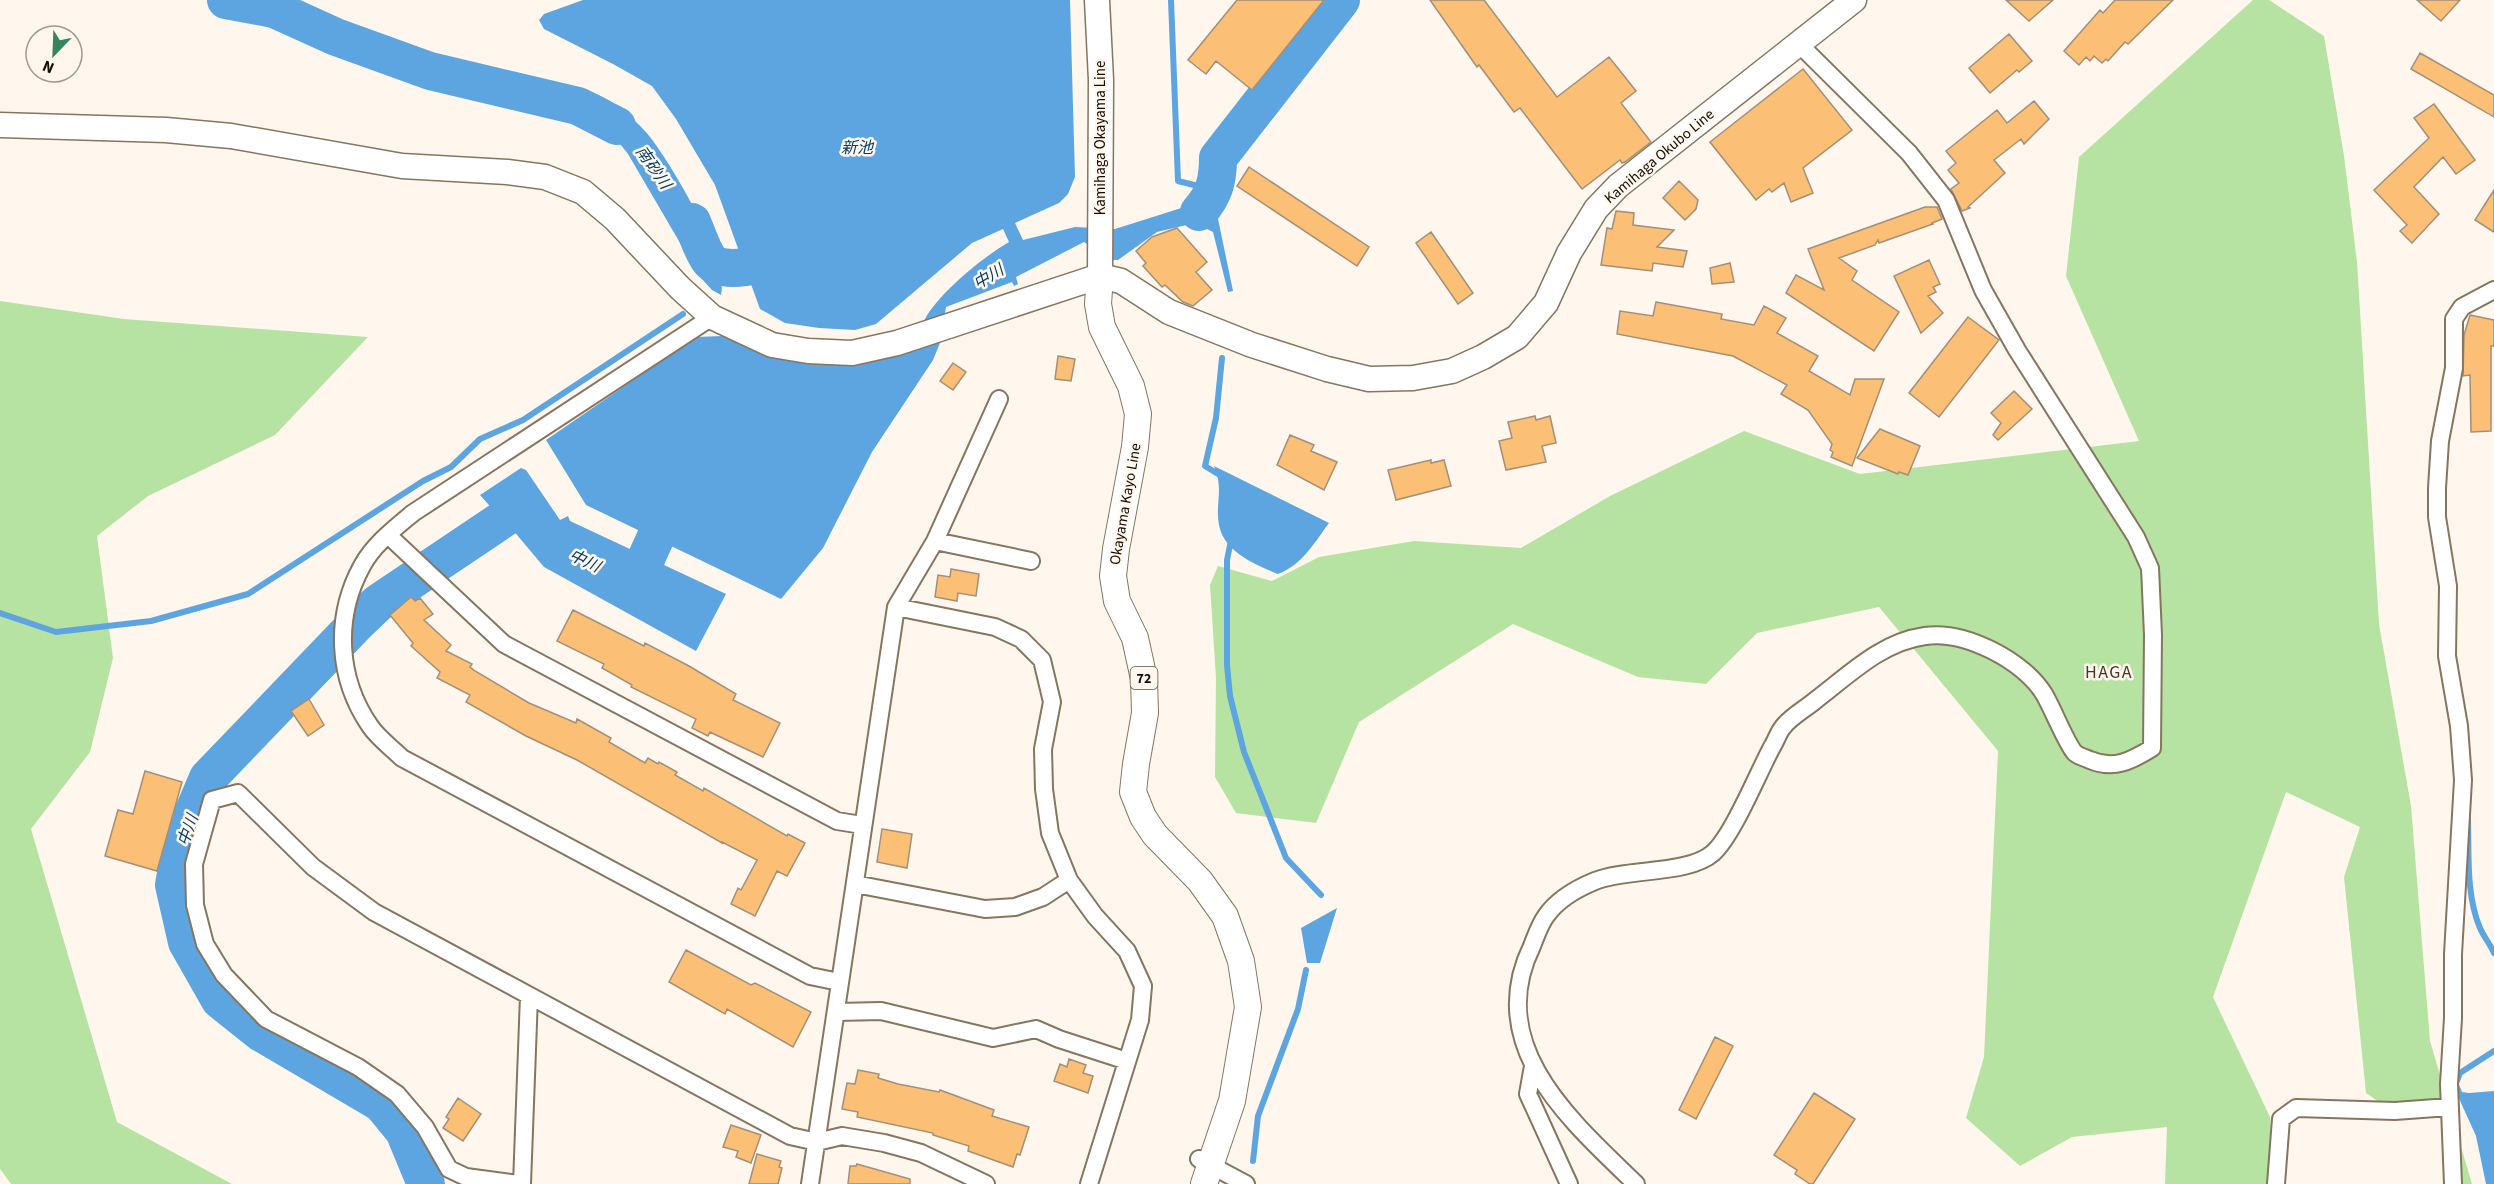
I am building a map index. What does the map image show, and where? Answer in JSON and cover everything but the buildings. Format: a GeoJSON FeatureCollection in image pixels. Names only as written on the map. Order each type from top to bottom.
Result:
{"type":"FeatureCollection","features":[{"type":"Feature","properties":{"kind":"main road","name":"Kamihaga Okayama Line"},"geometry":{"type":"LineString","coordinates":[[1097,0],[1101,80],[1100,270]]}},
{"type":"Feature","properties":{"kind":"main road","name":"Kamihaga Okubo Line"},"geometry":{"type":"LineString","coordinates":[[1100,270],[1169,312],[1252,345],[1327,369],[1369,379],[1413,378],[1452,371],[1483,357],[1517,337],[1546,303],[1569,253],[1596,208],[1618,186],[1854,0]]}},
{"type":"Feature","properties":{"kind":"main road"},"geometry":{"type":"LineString","coordinates":[[0,125],[166,130],[231,136],[402,166],[507,172],[544,177],[583,192],[615,219],[680,288],[712,317],[772,345],[808,351],[852,353],[916,336],[1100,270]]}},
{"type":"Feature","properties":{"kind":"main road","name":"Okayama Kayo Line"},"geometry":{"type":"LineString","coordinates":[[1100,270],[1098,304],[1102,327],[1131,386],[1138,414],[1136,447],[1113,576],[1117,601],[1135,638],[1144,679],[1145,713],[1133,792],[1143,816],[1155,835],[1200,881],[1225,916],[1242,961],[1248,1007],[1240,1059],[1204,1169],[1188,1184]]}},
{"type":"Feature","properties":{"kind":"street"},"geometry":{"type":"LineString","coordinates":[[1636,1184],[1576,1125],[1551,1094],[1533,1066],[1520,1033],[1517,991],[1528,954],[1546,915],[1569,895],[1597,880],[1639,871],[1685,866],[1712,854],[1729,831],[1783,727],[1875,653],[1898,642],[1928,635],[1964,639],[2001,655],[2023,668],[2043,692],[2076,754],[2104,766],[2132,761],[2152,748],[2153,635],[2150,568],[2136,537],[2017,350],[1983,290],[1946,200],[1909,153],[1798,44]]}},
{"type":"Feature","properties":{"kind":"street"},"geometry":{"type":"LineString","coordinates":[[2452,1184],[2449,1084],[2453,1018],[2453,954],[2463,780],[2459,726],[2447,656],[2448,586],[2437,517],[2437,488],[2440,441],[2454,368],[2454,319],[2462,308],[2494,291]]}},
{"type":"Feature","properties":{"kind":"street"},"geometry":{"type":"LineString","coordinates":[[712,317],[413,513],[388,535],[363,564],[351,592],[342,623],[342,651],[350,689],[370,727],[402,758],[810,976],[839,982]]}},
{"type":"Feature","properties":{"kind":"street"},"geometry":{"type":"LineString","coordinates":[[810,1184],[896,607],[934,541],[999,399]]}},
{"type":"Feature","properties":{"kind":"street"},"geometry":{"type":"LineString","coordinates":[[388,535],[504,644],[837,821],[862,825]]}},
{"type":"Feature","properties":{"kind":"street"},"geometry":{"type":"LineString","coordinates":[[934,541],[1030,561]]}},
{"type":"Feature","properties":{"kind":"street"},"geometry":{"type":"LineString","coordinates":[[896,607],[995,627],[1022,639],[1042,660],[1052,702],[1043,749],[1044,789],[1050,833],[1069,880],[1095,916],[1127,951],[1143,986],[1140,1020],[1089,1184]]}},
{"type":"Feature","properties":{"kind":"street"},"geometry":{"type":"LineString","coordinates":[[529,996],[520,1184],[466,1177],[450,1169],[425,1127],[397,1094],[358,1067],[267,1019],[224,975],[205,944],[195,905],[194,864],[212,800],[238,793],[313,867],[374,912],[790,1136],[817,1142],[842,1136],[884,1143],[921,1153],[986,1184]]}},
{"type":"Feature","properties":{"kind":"street"},"geometry":{"type":"LineString","coordinates":[[855,884],[985,909],[1014,907],[1043,897],[1069,880]]}},
{"type":"Feature","properties":{"kind":"street"},"geometry":{"type":"LineString","coordinates":[[837,1012],[880,1011],[993,1038],[1036,1029],[1059,1039],[1127,1061]]}},
{"type":"Feature","properties":{"kind":"street"},"geometry":{"type":"LineString","coordinates":[[1533,1066],[1528,1094],[1569,1184]]}},
{"type":"Feature","properties":{"kind":"street"},"geometry":{"type":"LineString","coordinates":[[2277,1184],[2281,1119],[2296,1108],[2395,1111],[2449,1107]]}},
{"type":"Feature","properties":{"kind":"street"},"geometry":{"type":"LineString","coordinates":[[1204,1169],[1246,1184]]}},
{"type":"Feature","properties":{"kind":"green space"},"geometry":{"type":"Polygon","coordinates":[[[2253,0],[2269,0],[2324,36],[2344,156],[2357,262],[2379,624],[2411,806],[2430,1041],[2472,1184],[2454,1184],[2438,1103],[2385,1106],[2366,1093],[2344,877],[2360,827],[2286,792],[2213,997],[2270,1117],[2273,1184],[2165,1184],[2167,1127],[2072,1137],[2020,1166],[1966,1118],[1984,1057],[1998,751],[1879,607],[1757,633],[1706,684],[1638,677],[1513,624],[1359,722],[1316,823],[1236,813],[1215,777],[1216,678],[1210,585],[1218,566],[1272,581],[1319,557],[1414,541],[1521,548],[1610,496],[1744,431],[1860,474],[2139,441],[2066,276],[2079,157],[2253,0]]]}},
{"type":"Feature","properties":{"kind":"green space"},"geometry":{"type":"Polygon","coordinates":[[[0,301],[124,319],[368,337],[275,435],[148,496],[97,536],[113,658],[90,752],[31,829],[117,1122],[232,1184],[11,1184],[0,1169],[0,301]]]}},
{"type":"Feature","properties":{"kind":"water","name":"新池"},"geometry":{"type":"Polygon","coordinates":[[[583,0],[1070,0],[1075,177],[1068,194],[1059,203],[1015,223],[1023,240],[1075,227],[1115,229],[1197,203],[1213,181],[1215,172],[1212,161],[1219,167],[1224,178],[1221,187],[1229,192],[1217,214],[1233,291],[1228,292],[1213,232],[1195,223],[1157,232],[1118,260],[1112,260],[1084,242],[1016,277],[1018,284],[1014,286],[1012,282],[946,307],[940,343],[933,360],[872,452],[823,548],[781,599],[586,505],[546,440],[696,337],[722,336],[774,358],[838,365],[879,360],[914,350],[925,319],[940,298],[975,266],[1009,242],[1003,229],[972,243],[876,324],[855,330],[785,323],[760,309],[715,185],[676,119],[652,86],[544,29],[539,20],[544,14],[583,0]]]}},
{"type":"Feature","properties":{"kind":"water"},"geometry":{"type":"Polygon","coordinates":[[[575,86],[613,103],[642,128],[660,150],[708,237],[721,280],[721,295],[712,290],[700,277],[628,154],[613,135],[594,124],[566,120],[575,86]]]}},
{"type":"Feature","properties":{"kind":"water"},"geometry":{"type":"Polygon","coordinates":[[[1214,466],[1329,523],[1301,559],[1287,570],[1278,574],[1260,566],[1234,550],[1222,534],[1218,517],[1219,489],[1214,466]]]}},
{"type":"Feature","properties":{"kind":"water"},"geometry":{"type":"Polygon","coordinates":[[[521,468],[526,470],[560,520],[568,516],[570,521],[726,594],[696,651],[544,567],[512,529],[498,530],[491,522],[496,513],[480,495],[521,468]]]}},
{"type":"Feature","properties":{"kind":"water"},"geometry":{"type":"Polygon","coordinates":[[[1337,908],[1320,963],[1307,963],[1301,928],[1337,908]]]}},
{"type":"Feature","properties":{"kind":"water"},"geometry":{"type":"Polygon","coordinates":[[[2456,1081],[2462,1092],[2494,1091],[2494,1184],[2486,1184],[2476,1136],[2457,1094],[2456,1081]]]}},
{"type":"Feature","properties":{"kind":"waterway","name":"南砂川"},"geometry":{"type":"LineString","coordinates":[[226,0],[274,9],[336,37],[430,71],[578,106],[617,126]]}},
{"type":"Feature","properties":{"kind":"waterway"},"geometry":{"type":"LineString","coordinates":[[1171,0],[1178,181],[1214,190]]}},
{"type":"Feature","properties":{"kind":"waterway","name":"中川"},"geometry":{"type":"LineString","coordinates":[[1199,212],[1214,187],[1218,158],[1341,0]]}},
{"type":"Feature","properties":{"kind":"waterway","name":"南砂川"},"geometry":{"type":"LineString","coordinates":[[692,222],[707,257],[717,266],[738,268],[793,256]]}},
{"type":"Feature","properties":{"kind":"waterway"},"geometry":{"type":"LineString","coordinates":[[0,613],[56,632],[151,621],[248,594],[423,481],[451,467],[480,439],[523,420],[683,314]]}},
{"type":"Feature","properties":{"kind":"waterway"},"geometry":{"type":"LineString","coordinates":[[1222,358],[1216,418],[1205,466],[1223,477]]}},
{"type":"Feature","properties":{"kind":"waterway","name":"中川"},"geometry":{"type":"LineString","coordinates":[[426,1184],[404,1131],[381,1103],[260,1032],[220,1000],[187,942],[174,885],[182,839],[208,778],[356,624],[378,603],[521,507],[533,521]]}},
{"type":"Feature","properties":{"kind":"waterway","name":"中川"},"geometry":{"type":"LineString","coordinates":[[615,574],[635,583],[659,530],[695,507]]}},
{"type":"Feature","properties":{"kind":"waterway"},"geometry":{"type":"LineString","coordinates":[[1231,540],[1227,560],[1227,665],[1230,696],[1244,752],[1286,858],[1321,895]]}},
{"type":"Feature","properties":{"kind":"waterway"},"geometry":{"type":"LineString","coordinates":[[2468,820],[2472,902],[2480,928],[2494,953]]}},
{"type":"Feature","properties":{"kind":"waterway"},"geometry":{"type":"LineString","coordinates":[[1253,1161],[1258,1116],[1298,1009],[1306,970]]}},
{"type":"Feature","properties":{"kind":"waterway"},"geometry":{"type":"LineString","coordinates":[[2457,1081],[2460,1073],[2494,1051]]}},
{"type":"Feature","properties":{"kind":"district","name":"HAGA"},"geometry":{"type":"Point","coordinates":[2109,672]}}]}
